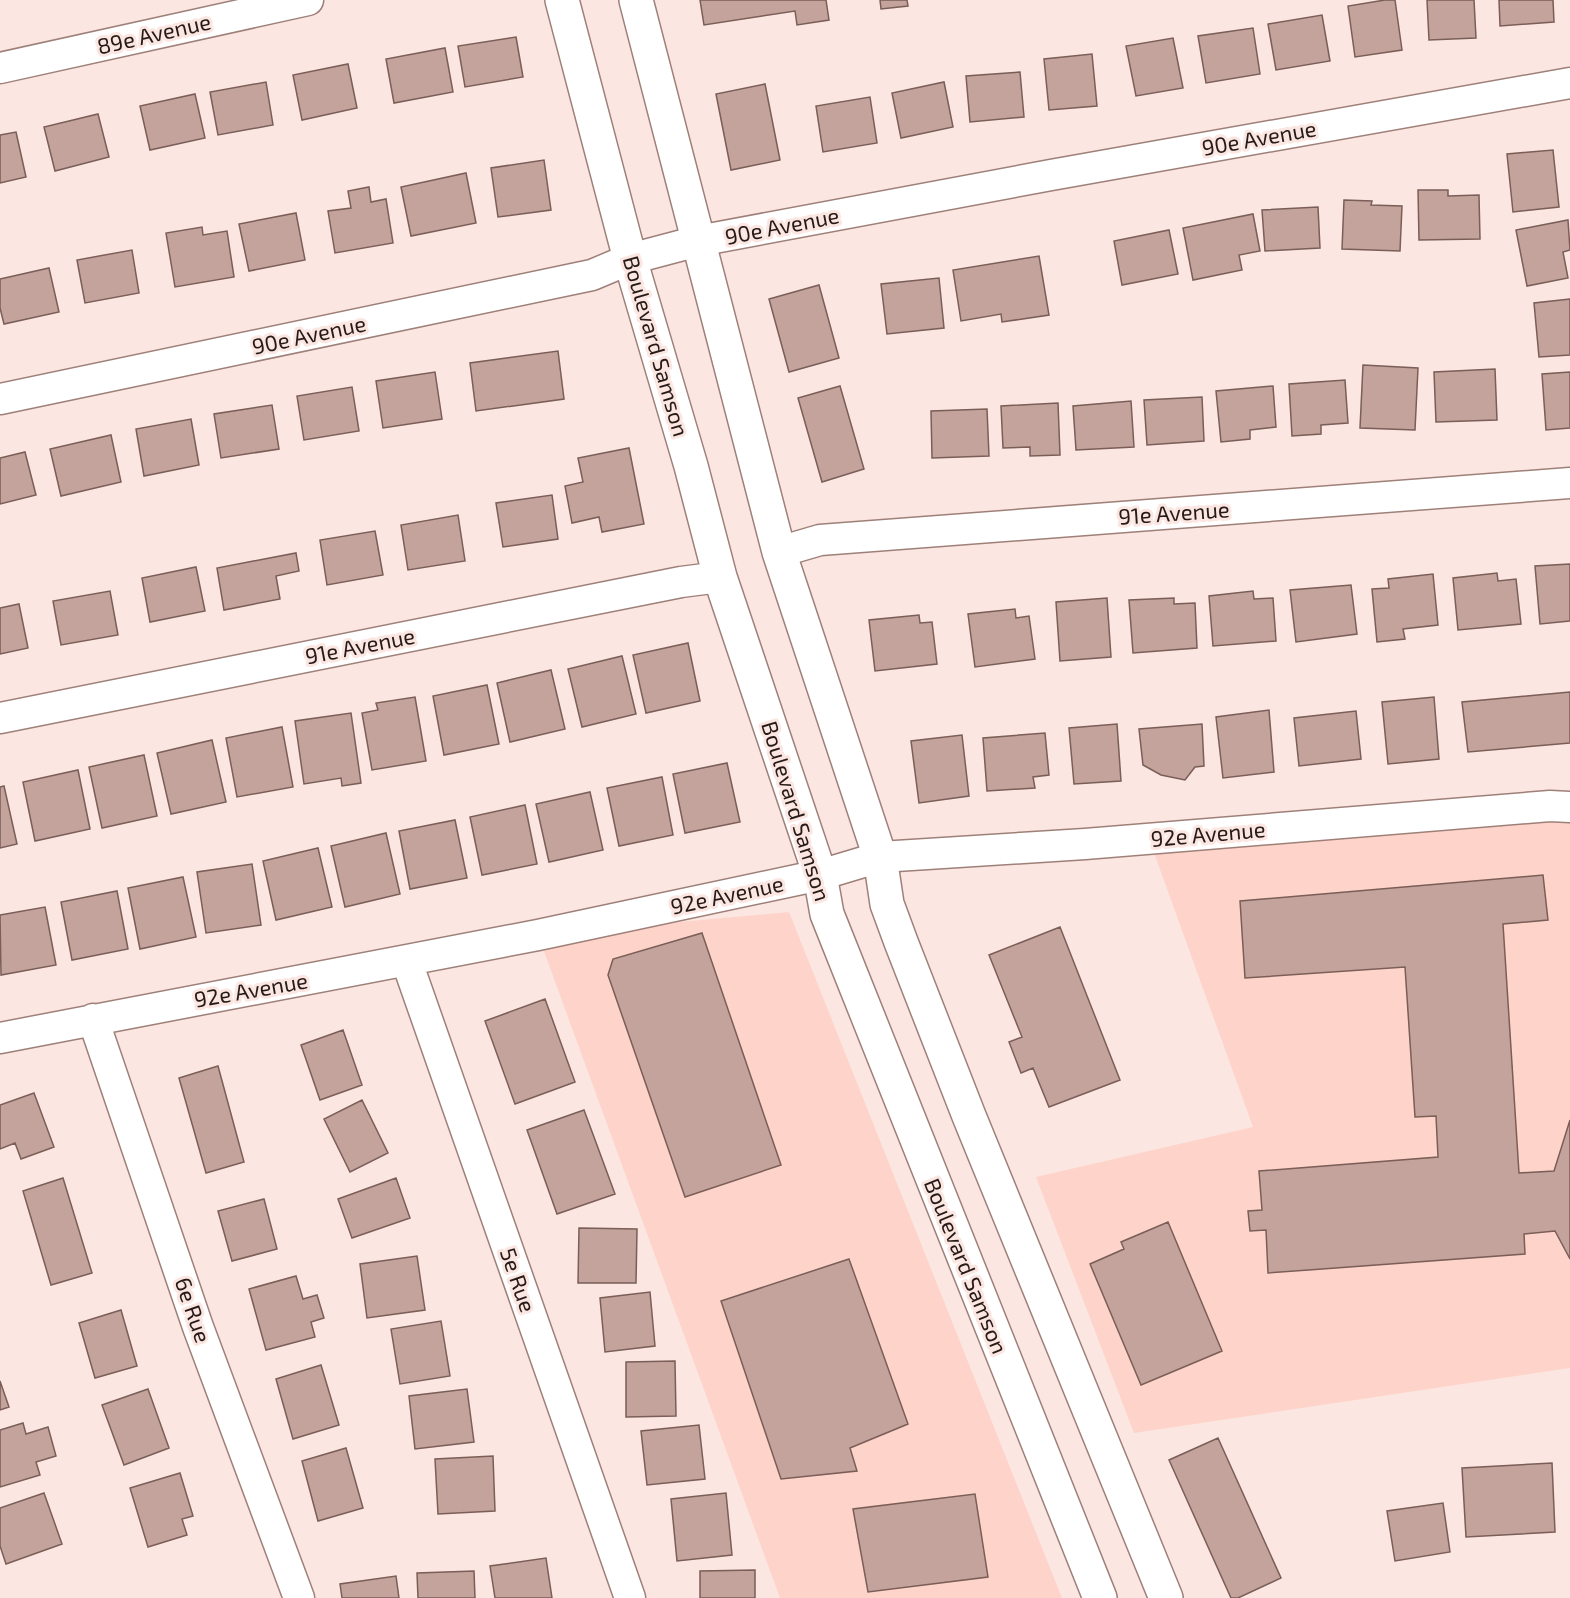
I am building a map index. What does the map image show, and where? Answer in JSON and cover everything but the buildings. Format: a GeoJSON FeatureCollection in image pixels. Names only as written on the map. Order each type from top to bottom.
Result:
{"type":"FeatureCollection","features":[{"type":"Feature","properties":{"kind":"street","name":"89e Avenue"},"geometry":{"type":"LineString","coordinates":[[0,68],[308,0]]}},
{"type":"Feature","properties":{"kind":"street","name":"Boulevard Samson"},"geometry":{"type":"LineString","coordinates":[[562,0],[630,259],[691,466],[720,577],[820,875],[827,914],[1100,1598]]}},
{"type":"Feature","properties":{"kind":"street"},"geometry":{"type":"LineString","coordinates":[[636,0],[779,552],[880,857],[887,904],[969,1116],[1166,1598]]}},
{"type":"Feature","properties":{"kind":"street","name":"90e Avenue"},"geometry":{"type":"LineString","coordinates":[[0,399],[592,275],[630,259],[698,241],[1051,175],[1570,83]]}},
{"type":"Feature","properties":{"kind":"street","name":"91e Avenue"},"geometry":{"type":"LineString","coordinates":[[779,552],[820,540],[1570,483]]}},
{"type":"Feature","properties":{"kind":"street","name":"91e Avenue"},"geometry":{"type":"LineString","coordinates":[[0,718],[681,582],[720,577]]}},
{"type":"Feature","properties":{"kind":"street","name":"92e Avenue"},"geometry":{"type":"LineString","coordinates":[[0,1038],[407,962],[820,875],[880,857],[1085,844],[1550,806],[1570,807]]}},
{"type":"Feature","properties":{"kind":"street","name":"5e Rue"},"geometry":{"type":"LineString","coordinates":[[407,962],[630,1598]]}},
{"type":"Feature","properties":{"kind":"street","name":"6e Rue"},"geometry":{"type":"LineString","coordinates":[[93,1019],[198,1327],[299,1598]]}},
{"type":"Feature","properties":{"kind":"shaded area"},"geometry":{"type":"Polygon","coordinates":[[[1570,807],[1570,1368],[1134,1433],[1036,1177],[1253,1127],[1149,839],[1570,807]]]}},
{"type":"Feature","properties":{"kind":"shaded area"},"geometry":{"type":"Polygon","coordinates":[[[789,912],[1062,1598],[780,1598],[538,935],[789,912]]]}}]}
